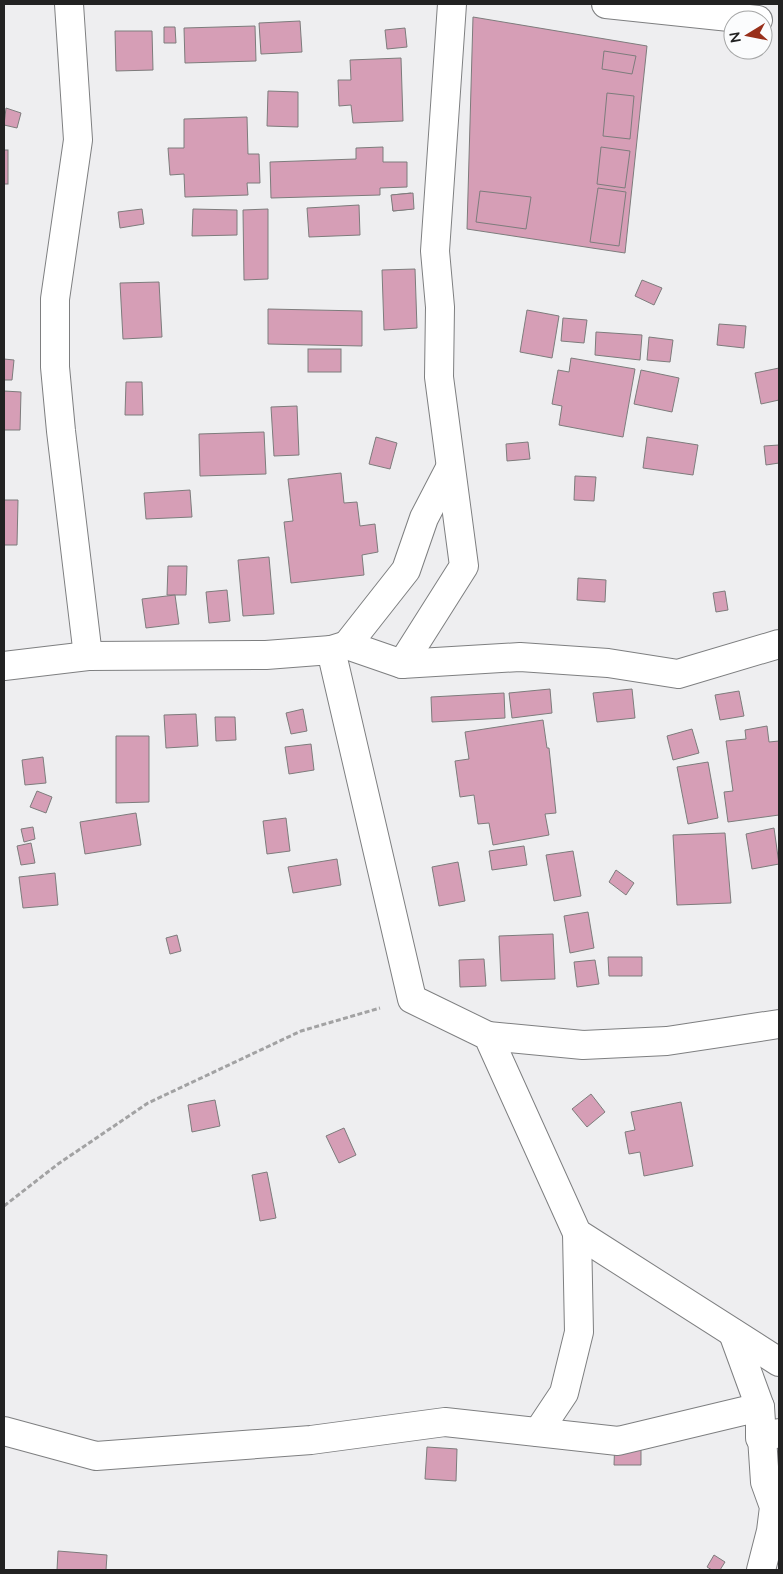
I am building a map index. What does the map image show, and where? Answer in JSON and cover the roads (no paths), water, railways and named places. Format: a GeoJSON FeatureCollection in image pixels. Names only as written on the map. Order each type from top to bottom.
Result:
{"type":"FeatureCollection","features":[{"type":"Feature","properties":{"kind":"street"},"geometry":{"type":"LineString","coordinates":[[69,4],[78,140],[55,299],[55,367],[60,431],[88,656]]}},
{"type":"Feature","properties":{"kind":"street"},"geometry":{"type":"LineString","coordinates":[[402,664],[464,566],[450,468],[440,377],[440,307],[435,250],[452,4]]}},
{"type":"Feature","properties":{"kind":"street"},"geometry":{"type":"LineString","coordinates":[[606,4],[723,16]]}},
{"type":"Feature","properties":{"kind":"street"},"geometry":{"type":"LineString","coordinates":[[339,647],[406,570],[424,518],[450,468]]}},
{"type":"Feature","properties":{"kind":"street"},"geometry":{"type":"LineString","coordinates":[[4,666],[88,656],[266,655],[339,647],[402,664],[520,656],[608,663],[678,674],[779,644]]}},
{"type":"Feature","properties":{"kind":"street"},"geometry":{"type":"LineString","coordinates":[[339,647],[412,998],[488,1036],[583,1045],[666,1041],[779,1024]]}},
{"type":"Feature","properties":{"kind":"street"},"geometry":{"type":"LineString","coordinates":[[488,1036],[577,1233],[579,1332],[564,1393],[538,1432]]}},
{"type":"Feature","properties":{"kind":"street"},"geometry":{"type":"LineString","coordinates":[[577,1233],[779,1362]]}},
{"type":"Feature","properties":{"kind":"street"},"geometry":{"type":"LineString","coordinates":[[733,1333],[760,1407],[765,1482],[774,1507],[771,1531],[761,1570]]}},
{"type":"Feature","properties":{"kind":"street"},"geometry":{"type":"LineString","coordinates":[[4,1431],[96,1456],[311,1440],[445,1422],[618,1441],[760,1407]]}},
{"type":"Feature","properties":{"kind":"street"},"geometry":{"type":"LineString","coordinates":[[760,1407],[760,1438],[779,1433]]}}]}
